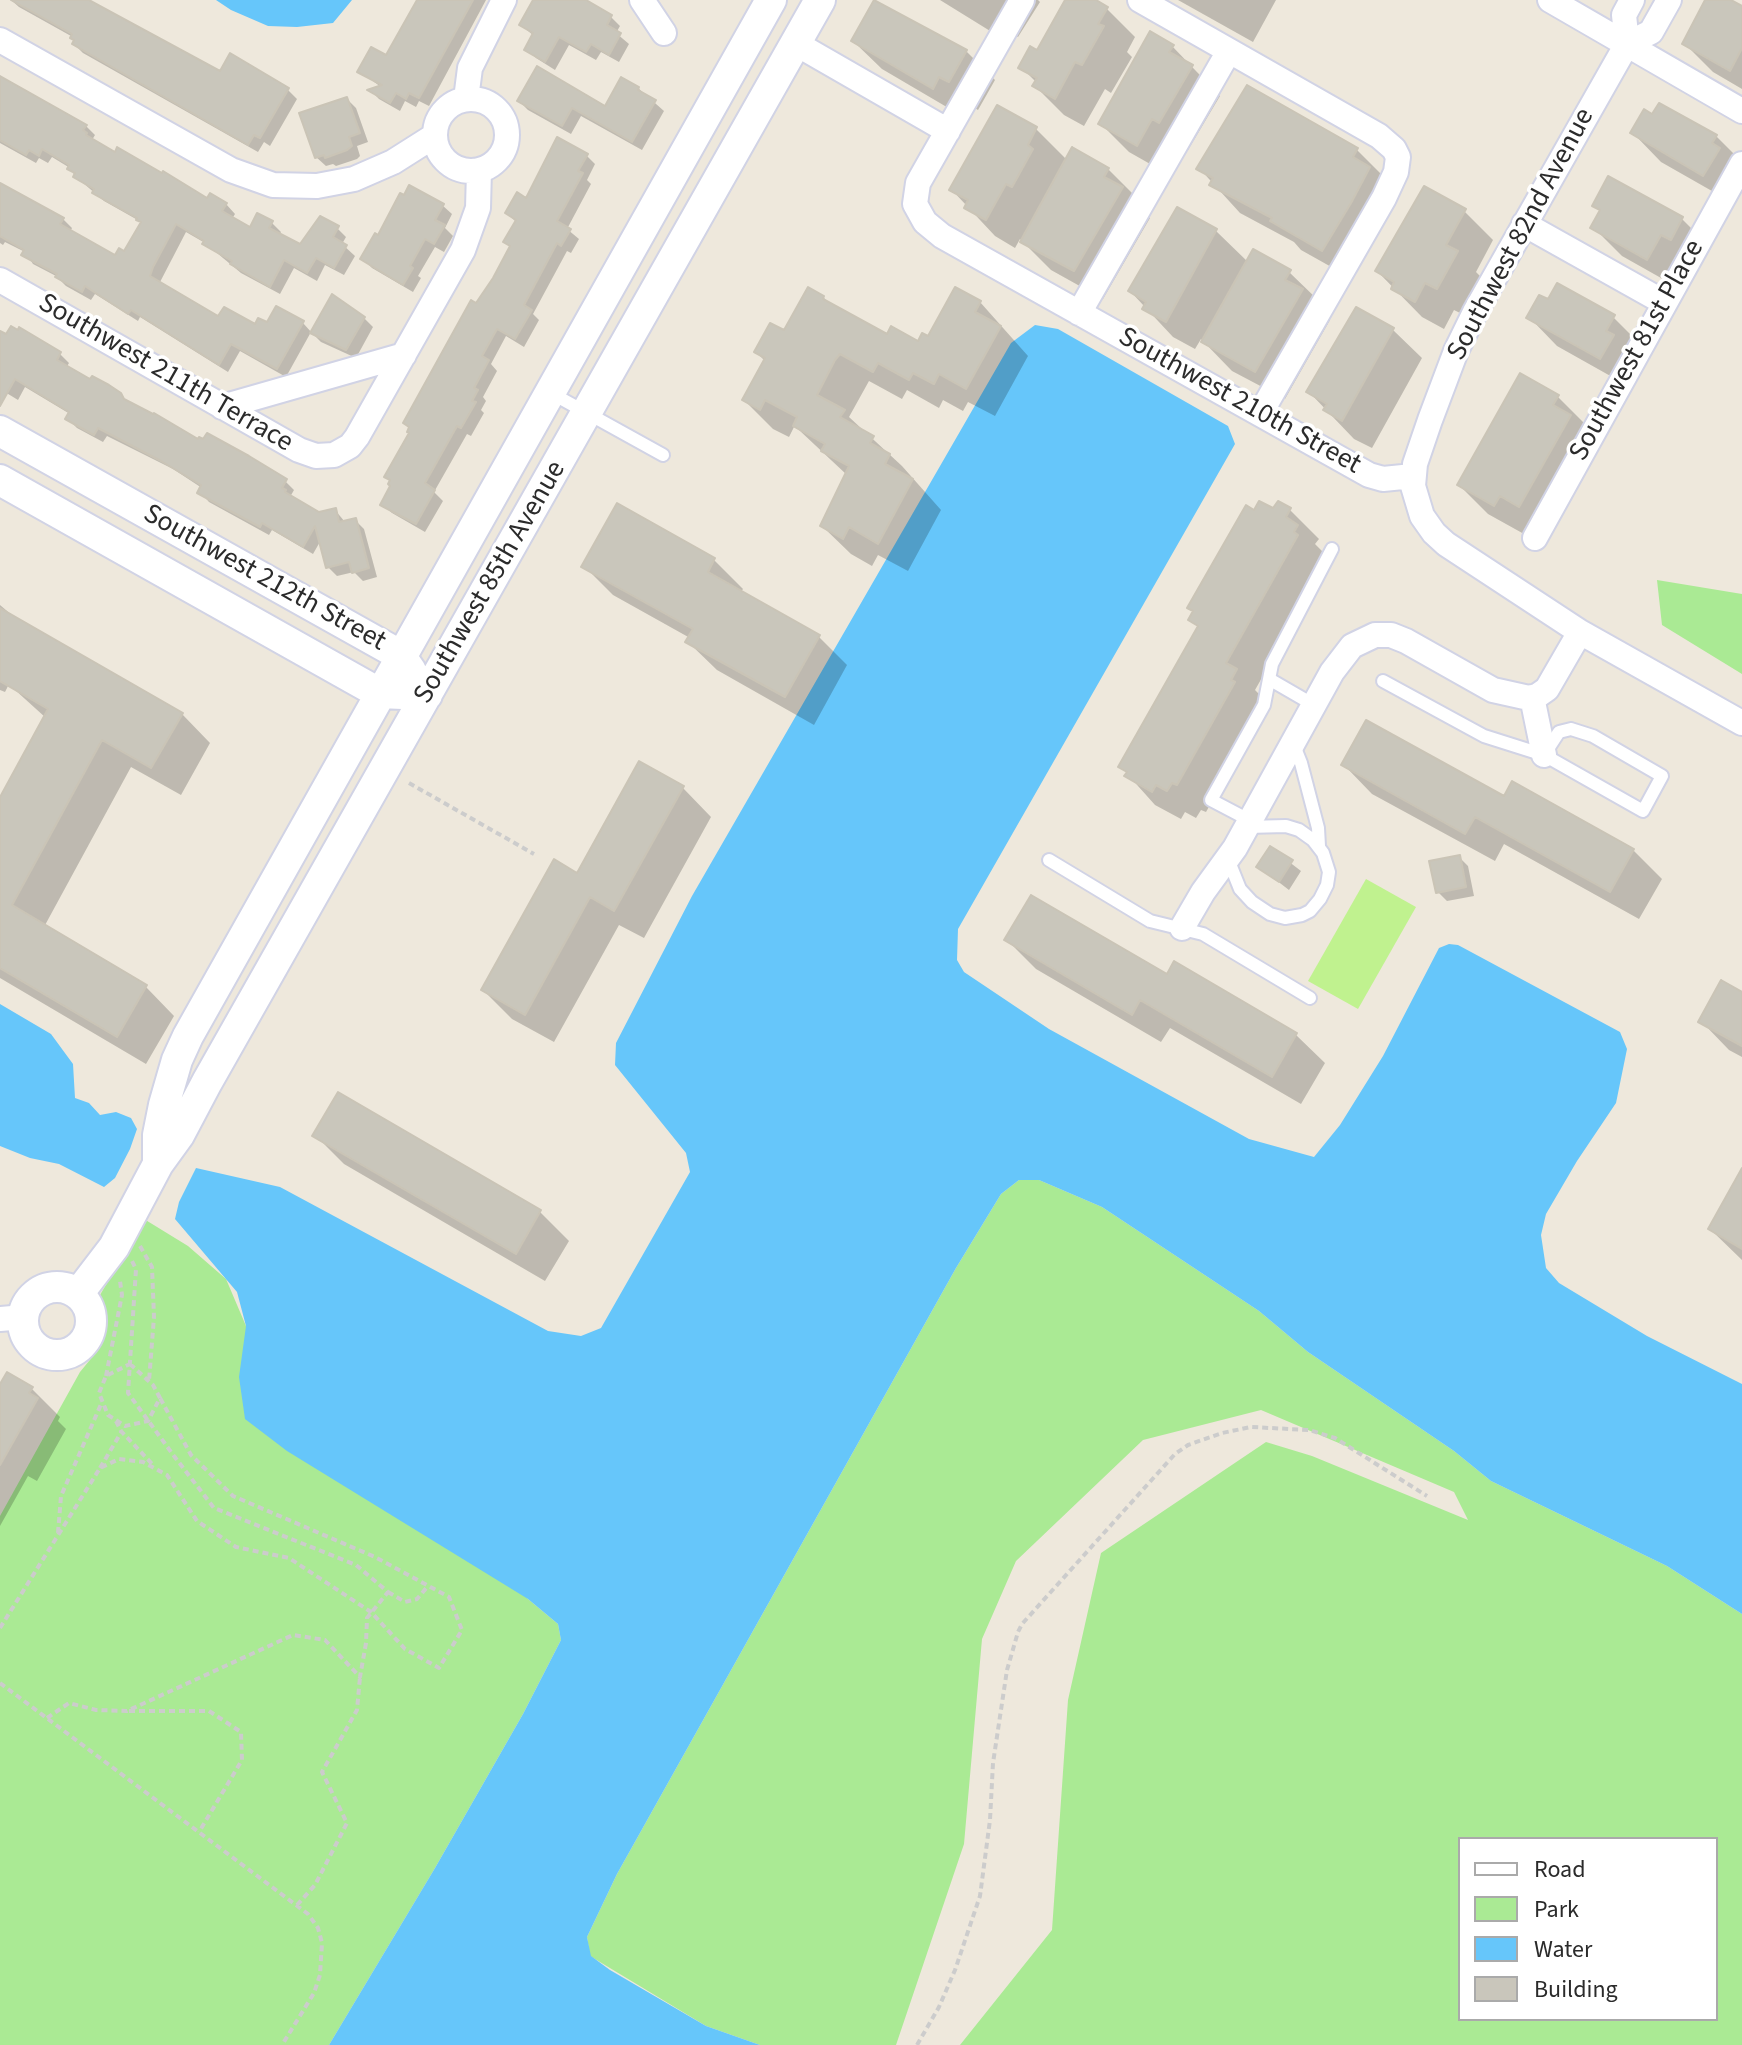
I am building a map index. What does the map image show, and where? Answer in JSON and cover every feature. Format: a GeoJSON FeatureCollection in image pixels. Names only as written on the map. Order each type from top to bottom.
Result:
{"type":"FeatureCollection","features":[{"type":"Feature","properties":{"kind":"street"},"geometry":{"type":"LineString","coordinates":[[466,99],[470,68],[504,0]]}},
{"type":"Feature","properties":{"kind":"street"},"geometry":{"type":"LineString","coordinates":[[642,0],[664,33]]}},
{"type":"Feature","properties":{"kind":"street","name":"Southwest 85th Avenue"},"geometry":{"type":"LineString","coordinates":[[158,1164],[161,1120],[173,1072],[188,1036],[771,0]]}},
{"type":"Feature","properties":{"kind":"street","name":"Southwest 85th Avenue"},"geometry":{"type":"LineString","coordinates":[[78,1294],[120,1236],[158,1164],[179,1135],[820,0]]}},
{"type":"Feature","properties":{"kind":"street"},"geometry":{"type":"LineString","coordinates":[[795,43],[948,131],[1022,0]]}},
{"type":"Feature","properties":{"kind":"street"},"geometry":{"type":"LineString","coordinates":[[1140,0],[1379,136],[1394,149],[1398,157],[1396,172],[1384,198],[1260,414]]}},
{"type":"Feature","properties":{"kind":"street","name":"Southwest 82nd Avenue"},"geometry":{"type":"LineString","coordinates":[[1627,44],[1624,15],[1632,0]]}},
{"type":"Feature","properties":{"kind":"street","name":"Southwest 82nd Avenue"},"geometry":{"type":"LineString","coordinates":[[1413,476],[1456,351],[1524,224],[1627,44],[1651,32],[1669,0]]}},
{"type":"Feature","properties":{"kind":"street"},"geometry":{"type":"LineString","coordinates":[[1560,2],[1742,111]]}},
{"type":"Feature","properties":{"kind":"street"},"geometry":{"type":"LineString","coordinates":[[0,40],[222,166],[273,185],[317,186],[354,179],[393,162],[434,136]]}},
{"type":"Feature","properties":{"kind":"street"},"geometry":{"type":"LineString","coordinates":[[1079,313],[1229,51]]}},
{"type":"Feature","properties":{"kind":"street"},"geometry":{"type":"LineString","coordinates":[[466,99],[486,102],[494,107],[501,115],[507,134],[502,153],[488,167],[479,170],[468,171],[449,164],[436,147],[434,136],[438,119],[450,106],[466,99]]}},
{"type":"Feature","properties":{"kind":"street","name":"Southwest 210th Street"},"geometry":{"type":"LineString","coordinates":[[948,131],[918,183],[914,198],[925,222],[942,236],[1374,477],[1413,476]]}},
{"type":"Feature","properties":{"kind":"street","name":"Southwest 81st Place"},"geometry":{"type":"LineString","coordinates":[[1535,538],[1742,164]]}},
{"type":"Feature","properties":{"kind":"street"},"geometry":{"type":"LineString","coordinates":[[222,407],[404,355],[471,234],[478,208],[479,170]]}},
{"type":"Feature","properties":{"kind":"street"},"geometry":{"type":"LineString","coordinates":[[1524,224],[1665,303]]}},
{"type":"Feature","properties":{"kind":"street","name":"Southwest 211th Terrace"},"geometry":{"type":"LineString","coordinates":[[0,280],[308,455],[334,455],[350,446],[404,355]]}},
{"type":"Feature","properties":{"kind":"street","name":"Southwest 212th Street"},"geometry":{"type":"LineString","coordinates":[[0,431],[400,655],[427,695]]}},
{"type":"Feature","properties":{"kind":"street"},"geometry":{"type":"LineString","coordinates":[[1413,476],[1415,498],[1422,516],[1439,538],[1580,632],[1742,723]]}},
{"type":"Feature","properties":{"kind":"street","name":"Southwest 212th Street"},"geometry":{"type":"LineString","coordinates":[[0,480],[379,693],[427,695]]}},
{"type":"Feature","properties":{"kind":"street"},"geometry":{"type":"LineString","coordinates":[[1182,928],[1203,892],[1228,859],[1338,663],[1352,646],[1384,634],[1406,641],[1493,690],[1516,697],[1532,697],[1547,689],[1580,632]]}},
{"type":"Feature","properties":{"kind":"street"},"geometry":{"type":"LineString","coordinates":[[1532,697],[1544,755]]}},
{"type":"Feature","properties":{"kind":"street"},"geometry":{"type":"LineString","coordinates":[[61,1288],[78,1294],[89,1311],[90,1331],[71,1353],[51,1355],[33,1345],[12,1318],[44,1290],[61,1288]]}},
{"type":"Feature","properties":{"kind":"lane"},"geometry":{"type":"LineString","coordinates":[[549,392],[663,455]]}},
{"type":"Feature","properties":{"kind":"lane"},"geometry":{"type":"LineString","coordinates":[[1319,846],[1292,827],[1249,824],[1211,800],[1264,705],[1272,664],[1332,549]]}},
{"type":"Feature","properties":{"kind":"lane"},"geometry":{"type":"LineString","coordinates":[[1269,679],[1314,705]]}},
{"type":"Feature","properties":{"kind":"lane"},"geometry":{"type":"LineString","coordinates":[[1383,681],[1484,736],[1544,755],[1643,811],[1662,776],[1593,736],[1571,729],[1559,732],[1544,755]]}},
{"type":"Feature","properties":{"kind":"lane"},"geometry":{"type":"LineString","coordinates":[[1228,859],[1240,889],[1270,914],[1294,917],[1310,911],[1320,899],[1327,885],[1328,868],[1319,846],[1315,815],[1293,743]]}},
{"type":"Feature","properties":{"kind":"lane"},"geometry":{"type":"LineString","coordinates":[[1049,860],[1150,921],[1203,934],[1310,998]]}},
{"type":"Feature","properties":{"kind":"path"},"geometry":{"type":"LineString","coordinates":[[409,783],[534,854]]}},
{"type":"Feature","properties":{"kind":"path"},"geometry":{"type":"LineString","coordinates":[[120,1236],[136,1269],[128,1393],[214,1508],[356,1565],[405,1602],[417,1599],[428,1585]]}},
{"type":"Feature","properties":{"kind":"path"},"geometry":{"type":"LineString","coordinates":[[120,1236],[122,1295],[106,1376],[99,1393],[108,1415],[125,1426]]}},
{"type":"Feature","properties":{"kind":"path"},"geometry":{"type":"LineString","coordinates":[[120,1236],[152,1267],[154,1317],[149,1381]]}},
{"type":"Feature","properties":{"kind":"path"},"geometry":{"type":"LineString","coordinates":[[106,1376],[130,1364]]}},
{"type":"Feature","properties":{"kind":"path"},"geometry":{"type":"LineString","coordinates":[[0,1628],[100,1468],[119,1459],[143,1462],[167,1475],[197,1521],[236,1547],[289,1558],[371,1612],[405,1649],[439,1668],[462,1630],[449,1597],[375,1557],[233,1496],[191,1455],[149,1381],[130,1364]]}},
{"type":"Feature","properties":{"kind":"path"},"geometry":{"type":"LineString","coordinates":[[148,1421],[160,1398]]}},
{"type":"Feature","properties":{"kind":"path"},"geometry":{"type":"LineString","coordinates":[[58,1535],[61,1496],[102,1400]]}},
{"type":"Feature","properties":{"kind":"path"},"geometry":{"type":"LineString","coordinates":[[115,1419],[121,1431],[157,1470]]}},
{"type":"Feature","properties":{"kind":"path"},"geometry":{"type":"LineString","coordinates":[[96,1475],[125,1426],[148,1421]]}},
{"type":"Feature","properties":{"kind":"path"},"geometry":{"type":"LineString","coordinates":[[917,2045],[939,2007],[955,1970],[980,1896],[989,1835],[993,1763],[1007,1670],[1018,1632],[1175,1454],[1188,1445],[1251,1427],[1309,1430],[1335,1438],[1427,1496]]}},
{"type":"Feature","properties":{"kind":"path"},"geometry":{"type":"LineString","coordinates":[[297,1905],[315,1885],[347,1823],[322,1772],[357,1710],[367,1618],[388,1592]]}},
{"type":"Feature","properties":{"kind":"path"},"geometry":{"type":"LineString","coordinates":[[127,1711],[293,1635],[325,1640],[360,1677]]}},
{"type":"Feature","properties":{"kind":"path"},"geometry":{"type":"LineString","coordinates":[[0,1683],[308,1914],[318,1928],[323,1956],[314,1993],[282,2045]]}},
{"type":"Feature","properties":{"kind":"path"},"geometry":{"type":"LineString","coordinates":[[47,1718],[69,1703],[96,1710],[209,1711],[241,1732],[242,1760],[199,1832]]}},
{"type":"Feature","properties":{"kind":"green space"},"geometry":{"type":"Polygon","coordinates":[[[1657,580],[1742,594],[1742,674],[1662,625],[1657,580]]]}},
{"type":"Feature","properties":{"kind":"green space"},"geometry":{"type":"Polygon","coordinates":[[[1366,879],[1416,907],[1358,1009],[1308,981],[1366,879]]]}},
{"type":"Feature","properties":{"kind":"green space"},"geometry":{"type":"Polygon","coordinates":[[[1019,1180],[1039,1180],[1102,1207],[1259,1311],[1308,1352],[1454,1451],[1491,1481],[1667,1566],[1742,1614],[1742,2045],[960,2045],[1052,1930],[1068,1700],[1101,1553],[1266,1442],[1312,1456],[1468,1520],[1454,1492],[1261,1410],[1143,1440],[1016,1561],[982,1639],[964,1844],[896,2045],[760,2045],[706,2026],[590,1956],[587,1937],[617,1874],[956,1268],[1001,1194],[1019,1180]]]}},
{"type":"Feature","properties":{"kind":"green space"},"geometry":{"type":"Polygon","coordinates":[[[144,1219],[188,1246],[226,1279],[246,1326],[528,1599],[558,1624],[561,1640],[523,1714],[329,2045],[0,2045],[0,1516],[80,1372],[98,1350],[104,1325],[100,1295],[144,1219]]]}},
{"type":"Feature","properties":{"kind":"water"},"geometry":{"type":"Polygon","coordinates":[[[216,0],[352,0],[333,23],[297,27],[268,26],[216,0]]]}},
{"type":"Feature","properties":{"kind":"water"},"geometry":{"type":"Polygon","coordinates":[[[1035,325],[1058,329],[1228,426],[1235,444],[958,929],[957,960],[964,972],[1049,1029],[1249,1139],[1314,1157],[1340,1125],[1383,1056],[1439,948],[1458,945],[1620,1032],[1627,1049],[1616,1103],[1546,1214],[1541,1235],[1546,1268],[1559,1283],[1647,1336],[1742,1384],[1742,1614],[1667,1566],[1491,1481],[1454,1451],[1308,1352],[1259,1311],[1102,1207],[1039,1180],[1019,1180],[1001,1194],[956,1268],[617,1874],[587,1937],[591,1956],[610,1970],[706,2026],[760,2045],[329,2045],[435,1868],[523,1714],[561,1640],[558,1624],[528,1599],[287,1451],[245,1419],[239,1377],[246,1326],[237,1292],[175,1219],[179,1202],[196,1168],[280,1187],[548,1331],[581,1336],[601,1328],[690,1172],[686,1153],[615,1065],[616,1043],[692,896],[1011,343],[1035,325]]]}},
{"type":"Feature","properties":{"kind":"water"},"geometry":{"type":"Polygon","coordinates":[[[0,1004],[51,1034],[73,1064],[75,1098],[89,1103],[100,1115],[116,1112],[131,1118],[137,1129],[130,1149],[115,1178],[104,1187],[59,1164],[30,1158],[0,1146],[0,1004]]]}},
{"type":"Feature","properties":{"kind":"building"},"geometry":{"type":"Polygon","coordinates":[[[11,0],[89,0],[220,71],[230,53],[289,88],[260,138],[254,135],[248,145],[72,44],[72,34],[11,0]]]}},
{"type":"Feature","properties":{"kind":"building"},"geometry":{"type":"Polygon","coordinates":[[[417,0],[473,0],[419,98],[409,93],[406,99],[396,93],[390,103],[367,90],[382,85],[357,72],[371,47],[386,55],[417,0]]]}},
{"type":"Feature","properties":{"kind":"building"},"geometry":{"type":"Polygon","coordinates":[[[533,0],[586,0],[612,15],[607,25],[621,33],[609,55],[591,44],[586,52],[559,37],[545,62],[524,50],[533,33],[519,25],[533,0]]]}},
{"type":"Feature","properties":{"kind":"building"},"geometry":{"type":"Polygon","coordinates":[[[874,0],[967,50],[949,82],[939,77],[933,89],[851,41],[874,0]]]}},
{"type":"Feature","properties":{"kind":"building"},"geometry":{"type":"Polygon","coordinates":[[[1065,0],[1096,0],[1108,7],[1098,24],[1104,26],[1082,65],[1075,62],[1055,99],[1032,86],[1037,78],[1018,68],[1030,46],[1037,50],[1065,0]]]}},
{"type":"Feature","properties":{"kind":"building"},"geometry":{"type":"Polygon","coordinates":[[[1705,0],[1731,0],[1742,6],[1742,48],[1730,71],[1682,44],[1705,0]]]}},
{"type":"Feature","properties":{"kind":"building"},"geometry":{"type":"Polygon","coordinates":[[[1150,31],[1174,45],[1169,52],[1193,65],[1159,123],[1152,119],[1137,146],[1098,124],[1150,31]]]}},
{"type":"Feature","properties":{"kind":"building"},"geometry":{"type":"Polygon","coordinates":[[[537,66],[605,106],[621,77],[656,100],[632,142],[572,108],[562,126],[517,101],[537,66]]]}},
{"type":"Feature","properties":{"kind":"building"},"geometry":{"type":"Polygon","coordinates":[[[0,76],[87,125],[83,130],[86,135],[115,152],[117,147],[207,198],[210,193],[227,203],[222,211],[250,227],[257,213],[273,221],[269,228],[300,244],[320,216],[339,226],[333,237],[347,245],[334,268],[316,258],[307,273],[284,260],[270,287],[230,264],[232,261],[176,224],[153,267],[150,276],[218,316],[224,307],[255,324],[258,318],[267,322],[276,306],[304,321],[277,369],[231,344],[219,365],[131,310],[128,314],[85,286],[82,292],[55,277],[57,274],[21,255],[24,250],[0,236],[0,183],[64,218],[60,224],[115,255],[119,248],[124,251],[141,222],[92,193],[94,189],[73,177],[75,173],[67,169],[69,165],[42,149],[39,156],[29,150],[26,155],[0,140],[0,76]]]}},
{"type":"Feature","properties":{"kind":"building"},"geometry":{"type":"Polygon","coordinates":[[[1247,85],[1358,148],[1353,157],[1370,167],[1322,251],[1270,221],[1272,218],[1209,185],[1213,178],[1196,169],[1247,85]]]}},
{"type":"Feature","properties":{"kind":"building"},"geometry":{"type":"Polygon","coordinates":[[[347,97],[360,133],[349,137],[352,146],[347,150],[325,158],[324,155],[315,158],[299,113],[347,97]]]}},
{"type":"Feature","properties":{"kind":"building"},"geometry":{"type":"Polygon","coordinates":[[[1659,103],[1717,135],[1712,143],[1720,148],[1703,176],[1630,133],[1644,109],[1652,114],[1659,103]]]}},
{"type":"Feature","properties":{"kind":"building"},"geometry":{"type":"Polygon","coordinates":[[[997,105],[1037,127],[1028,145],[1033,149],[1012,187],[1006,184],[986,220],[964,208],[968,200],[949,190],[997,105]]]}},
{"type":"Feature","properties":{"kind":"building"},"geometry":{"type":"Polygon","coordinates":[[[557,137],[588,154],[578,171],[583,173],[557,221],[571,229],[561,246],[557,243],[524,305],[532,310],[515,339],[497,329],[482,356],[489,360],[474,388],[478,390],[472,401],[476,402],[461,428],[457,426],[425,483],[435,490],[416,524],[380,505],[390,486],[390,480],[384,477],[409,433],[409,427],[403,423],[471,300],[476,303],[493,278],[510,246],[503,242],[516,220],[505,213],[517,192],[526,198],[557,137]]]}},
{"type":"Feature","properties":{"kind":"building"},"geometry":{"type":"Polygon","coordinates":[[[1072,147],[1109,168],[1104,177],[1123,187],[1074,271],[1020,242],[1072,147]]]}},
{"type":"Feature","properties":{"kind":"building"},"geometry":{"type":"Polygon","coordinates":[[[1608,176],[1683,217],[1671,240],[1661,235],[1647,260],[1590,228],[1600,210],[1592,206],[1608,176]]]}},
{"type":"Feature","properties":{"kind":"building"},"geometry":{"type":"Polygon","coordinates":[[[409,185],[444,204],[435,220],[445,225],[434,244],[425,239],[403,285],[360,259],[375,233],[378,235],[400,193],[404,195],[409,185]]]}},
{"type":"Feature","properties":{"kind":"building"},"geometry":{"type":"Polygon","coordinates":[[[1424,186],[1466,209],[1446,245],[1458,251],[1437,289],[1425,283],[1415,302],[1391,289],[1394,282],[1375,271],[1424,186]]]}},
{"type":"Feature","properties":{"kind":"building"},"geometry":{"type":"Polygon","coordinates":[[[1177,207],[1217,229],[1166,322],[1142,309],[1146,302],[1128,291],[1177,207]]]}},
{"type":"Feature","properties":{"kind":"building"},"geometry":{"type":"Polygon","coordinates":[[[1253,249],[1291,270],[1285,280],[1303,289],[1255,372],[1201,342],[1253,249]]]}},
{"type":"Feature","properties":{"kind":"building"},"geometry":{"type":"Polygon","coordinates":[[[1557,283],[1615,315],[1606,331],[1614,335],[1600,359],[1526,318],[1539,295],[1548,299],[1557,283]]]}},
{"type":"Feature","properties":{"kind":"building"},"geometry":{"type":"Polygon","coordinates":[[[808,287],[824,296],[823,299],[887,334],[891,326],[918,341],[922,333],[928,336],[955,287],[981,301],[975,312],[1001,326],[966,389],[939,374],[934,384],[913,373],[909,380],[878,363],[873,372],[840,354],[835,360],[817,395],[845,410],[840,417],[874,436],[870,443],[890,454],[885,464],[913,479],[878,544],[849,527],[843,539],[820,526],[849,466],[821,451],[825,444],[793,426],[797,417],[765,400],[760,410],[742,400],[765,358],[754,352],[770,323],[784,330],[808,287]]]}},
{"type":"Feature","properties":{"kind":"building"},"geometry":{"type":"Polygon","coordinates":[[[332,294],[365,317],[346,350],[310,333],[332,294]]]}},
{"type":"Feature","properties":{"kind":"building"},"geometry":{"type":"Polygon","coordinates":[[[1356,307],[1394,328],[1342,421],[1323,410],[1327,404],[1306,392],[1356,307]]]}},
{"type":"Feature","properties":{"kind":"building"},"geometry":{"type":"Polygon","coordinates":[[[11,326],[18,330],[19,327],[61,352],[57,360],[90,379],[92,376],[109,385],[124,399],[198,439],[203,439],[207,433],[249,456],[287,479],[282,488],[285,492],[319,512],[336,508],[339,522],[356,518],[369,568],[352,573],[349,562],[326,568],[315,526],[303,547],[262,523],[260,527],[197,493],[201,485],[161,461],[98,428],[94,435],[65,419],[69,412],[15,379],[0,406],[0,331],[6,334],[11,326]]]}},
{"type":"Feature","properties":{"kind":"building"},"geometry":{"type":"Polygon","coordinates":[[[1520,373],[1559,395],[1553,405],[1571,415],[1519,507],[1500,496],[1494,506],[1457,485],[1520,373]]]}},
{"type":"Feature","properties":{"kind":"building"},"geometry":{"type":"Polygon","coordinates":[[[1259,501],[1273,508],[1278,501],[1291,508],[1286,517],[1298,525],[1294,532],[1298,535],[1226,663],[1237,669],[1231,680],[1235,682],[1177,785],[1172,783],[1167,791],[1156,785],[1152,792],[1124,776],[1127,772],[1118,767],[1198,626],[1188,620],[1193,611],[1187,608],[1246,505],[1254,510],[1259,501]]]}},
{"type":"Feature","properties":{"kind":"building"},"geometry":{"type":"Polygon","coordinates":[[[617,503],[715,558],[708,572],[820,635],[785,697],[685,642],[693,629],[581,567],[617,503]]]}},
{"type":"Feature","properties":{"kind":"building"},"geometry":{"type":"Polygon","coordinates":[[[0,608],[183,713],[151,768],[102,740],[12,905],[147,985],[117,1037],[0,968],[0,797],[48,709],[0,681],[0,608]]]}},
{"type":"Feature","properties":{"kind":"building"},"geometry":{"type":"Polygon","coordinates":[[[1366,720],[1504,796],[1512,781],[1634,849],[1610,892],[1475,817],[1465,834],[1341,765],[1366,720]]]}},
{"type":"Feature","properties":{"kind":"building"},"geometry":{"type":"Polygon","coordinates":[[[639,761],[684,786],[614,911],[590,897],[525,1015],[481,990],[554,859],[577,873],[639,761]]]}},
{"type":"Feature","properties":{"kind":"building"},"geometry":{"type":"Polygon","coordinates":[[[1270,846],[1293,860],[1279,882],[1256,867],[1270,846]]]}},
{"type":"Feature","properties":{"kind":"building"},"geometry":{"type":"Polygon","coordinates":[[[1460,855],[1466,887],[1436,893],[1429,861],[1460,855]]]}},
{"type":"Feature","properties":{"kind":"building"},"geometry":{"type":"Polygon","coordinates":[[[1031,895],[1167,974],[1174,961],[1297,1033],[1272,1077],[1140,1000],[1132,1015],[1004,940],[1031,895]]]}},
{"type":"Feature","properties":{"kind":"building"},"geometry":{"type":"Polygon","coordinates":[[[1721,980],[1742,992],[1742,1046],[1698,1022],[1721,980]]]}},
{"type":"Feature","properties":{"kind":"building"},"geometry":{"type":"Polygon","coordinates":[[[338,1092],[541,1210],[516,1254],[312,1136],[338,1092]]]}},
{"type":"Feature","properties":{"kind":"building"},"geometry":{"type":"Polygon","coordinates":[[[1742,1168],[1742,1249],[1708,1229],[1742,1168]]]}},
{"type":"Feature","properties":{"kind":"building"},"geometry":{"type":"Polygon","coordinates":[[[7,1372],[33,1387],[29,1393],[38,1398],[0,1465],[0,1384],[7,1372]]]}}]}
